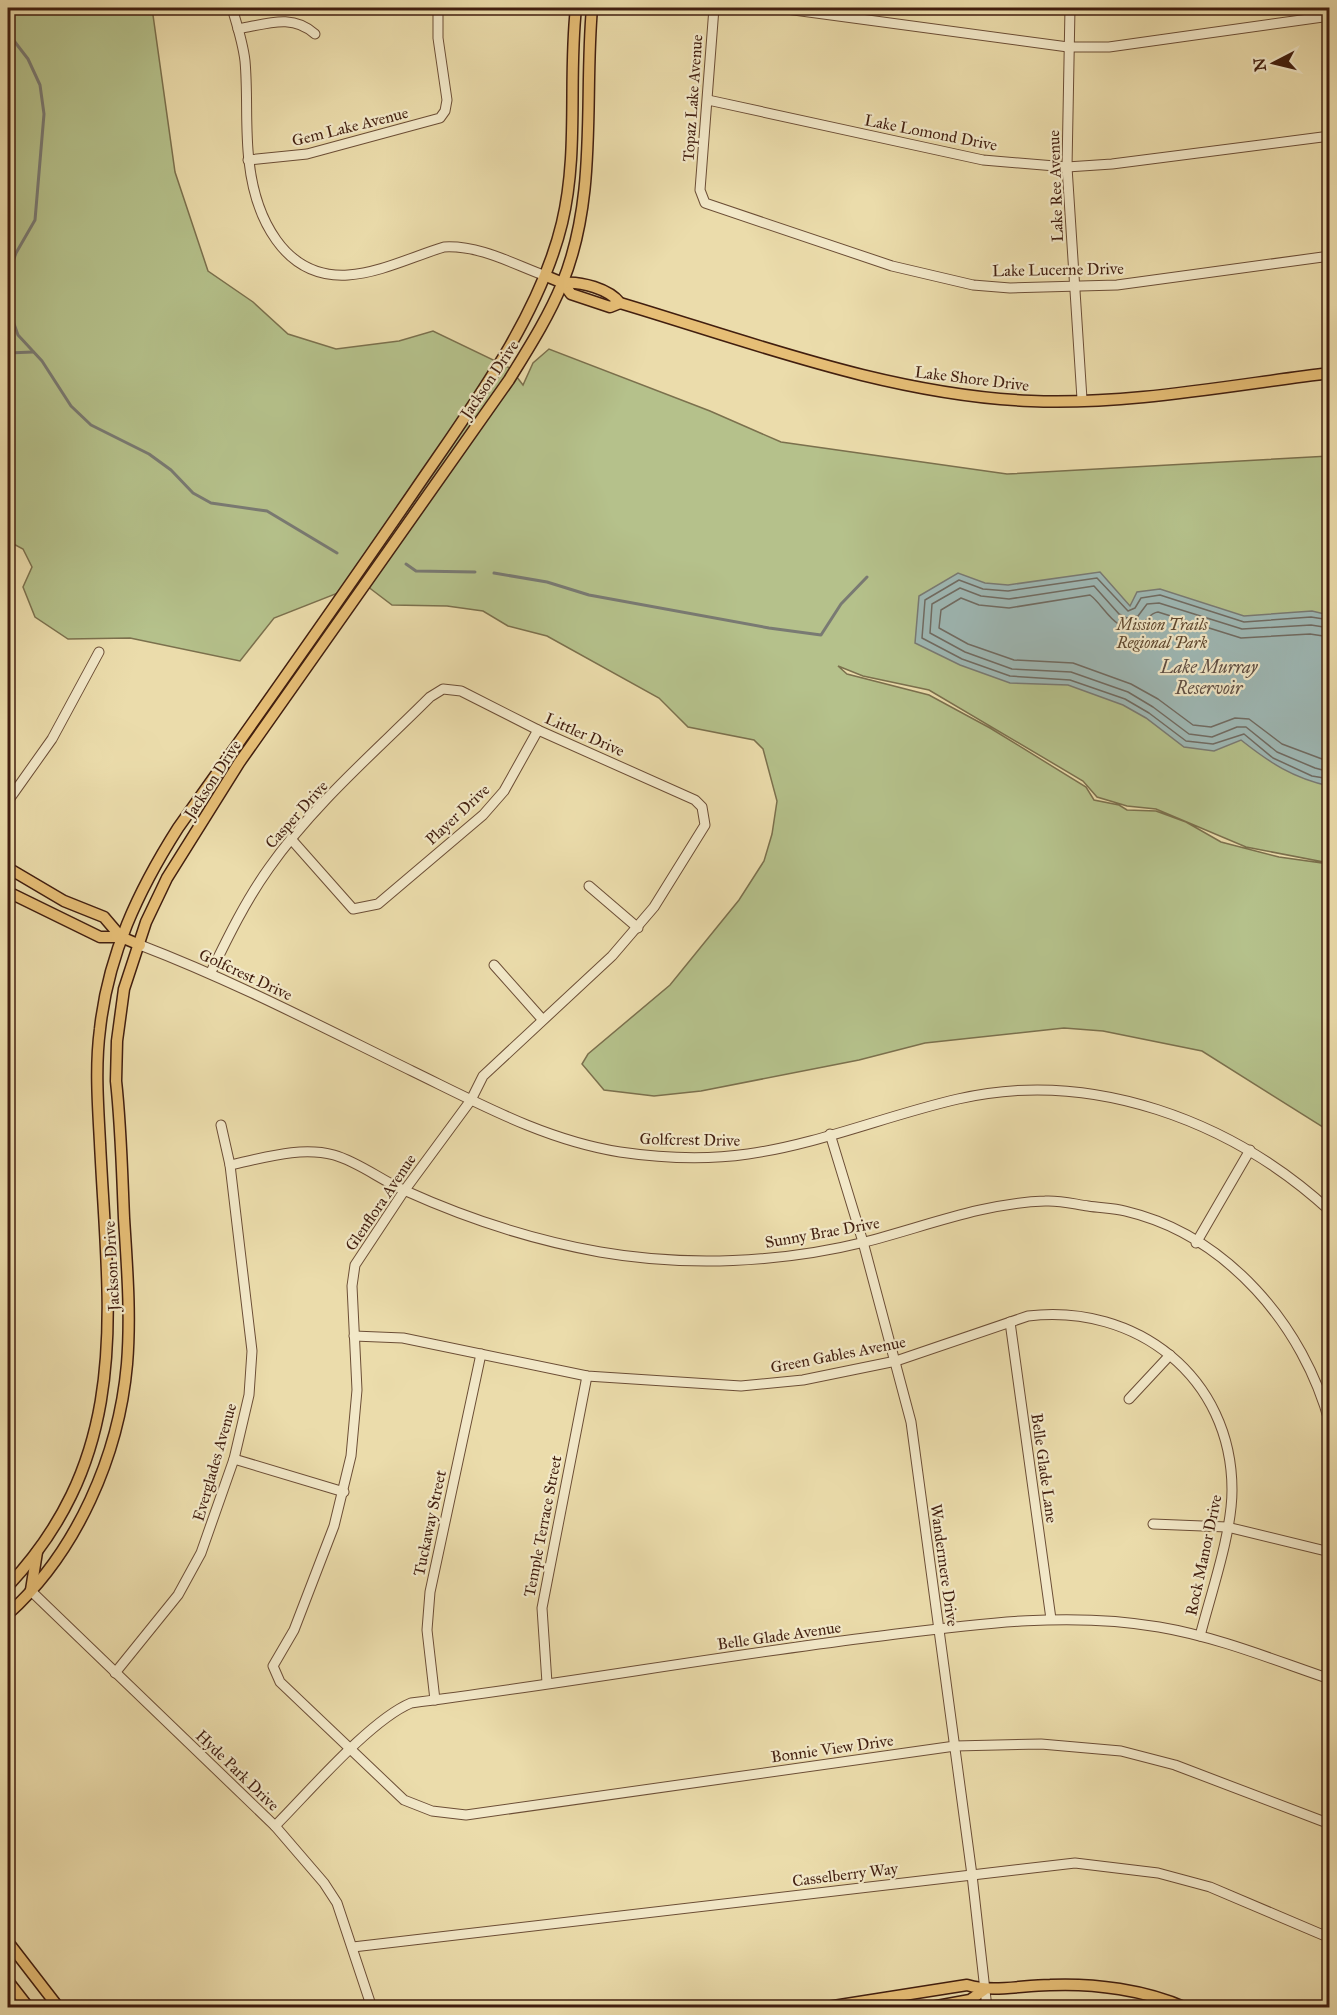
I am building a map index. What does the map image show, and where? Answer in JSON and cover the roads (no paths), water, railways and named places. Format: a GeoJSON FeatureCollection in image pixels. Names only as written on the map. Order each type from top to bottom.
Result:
{"type":"FeatureCollection","features":[{"type":"Feature","properties":{"kind":"main road","name":"Jackson Drive"},"geometry":{"type":"LineString","coordinates":[[11,1582],[38,1549],[74,1488],[90,1445],[104,1392],[108,1360],[109,1293],[97,1067],[105,994],[121,937],[151,870],[450,438],[516,334],[546,276],[568,195],[572,146],[576,8]]}},
{"type":"Feature","properties":{"kind":"main road","name":"Jackson Drive"},"geometry":{"type":"LineString","coordinates":[[11,1610],[31,1591],[74,1529],[94,1490],[120,1411],[129,1335],[116,1081],[117,1041],[124,989],[146,922],[193,834],[239,763],[508,380],[534,338],[562,283],[584,195],[592,8]]}},
{"type":"Feature","properties":{"kind":"main road","name":"Lake Shore Drive"},"geometry":{"type":"LineString","coordinates":[[546,276],[562,283],[574,282],[614,295],[620,303],[879,379],[955,394],[1031,401],[1082,399],[1148,395],[1329,374]]}},
{"type":"Feature","properties":{"kind":"main road","name":"Golfcrest Drive"},"geometry":{"type":"LineString","coordinates":[[8,868],[64,901],[104,917],[121,937]]}},
{"type":"Feature","properties":{"kind":"main road","name":"Golfcrest Drive"},"geometry":{"type":"LineString","coordinates":[[8,892],[100,937],[121,937],[140,945]]}},
{"type":"Feature","properties":{"kind":"main road"},"geometry":{"type":"LineString","coordinates":[[31,1591],[38,1549]]}},
{"type":"Feature","properties":{"kind":"main road"},"geometry":{"type":"LineString","coordinates":[[11,1582],[11,1610]]}},
{"type":"Feature","properties":{"kind":"main road"},"geometry":{"type":"LineString","coordinates":[[8,1942],[59,2007]]}},
{"type":"Feature","properties":{"kind":"main road"},"geometry":{"type":"LineString","coordinates":[[8,1980],[29,2007]]}},
{"type":"Feature","properties":{"kind":"main road"},"geometry":{"type":"LineString","coordinates":[[821,2007],[967,1985],[984,1990],[1053,1984],[1163,1998],[1186,2007]]}},
{"type":"Feature","properties":{"kind":"main road"},"geometry":{"type":"LineString","coordinates":[[926,2007],[970,2000],[984,1990]]}},
{"type":"Feature","properties":{"kind":"street","name":"Lake Shore Drive"},"geometry":{"type":"LineString","coordinates":[[232,8],[244,60],[248,160],[252,183],[268,231],[289,256],[317,271],[337,275],[358,273],[444,247],[457,247],[475,249],[546,276]]}},
{"type":"Feature","properties":{"kind":"street","name":"Gem Lake Avenue"},"geometry":{"type":"LineString","coordinates":[[248,160],[307,154],[440,118],[446,111],[447,100],[438,38],[438,8]]}},
{"type":"Feature","properties":{"kind":"street","name":"Topaz Lake Avenue"},"geometry":{"type":"LineString","coordinates":[[700,190],[714,8]]}},
{"type":"Feature","properties":{"kind":"street"},"geometry":{"type":"LineString","coordinates":[[779,8],[1068,47],[1109,47],[1329,16]]}},
{"type":"Feature","properties":{"kind":"street","name":"Lake Ree Avenue"},"geometry":{"type":"LineString","coordinates":[[1070,8],[1067,167],[1082,399]]}},
{"type":"Feature","properties":{"kind":"street"},"geometry":{"type":"LineString","coordinates":[[238,29],[294,20],[305,25],[315,34]]}},
{"type":"Feature","properties":{"kind":"street","name":"Lake Lomond Drive"},"geometry":{"type":"LineString","coordinates":[[708,100],[983,160],[1067,167],[1112,164],[1329,136]]}},
{"type":"Feature","properties":{"kind":"street","name":"Lake Lucerne Drive"},"geometry":{"type":"LineString","coordinates":[[700,190],[705,204],[892,266],[973,285],[1010,288],[1117,285],[1329,256]]}},
{"type":"Feature","properties":{"kind":"street"},"geometry":{"type":"LineString","coordinates":[[8,801],[52,739],[99,652]]}},
{"type":"Feature","properties":{"kind":"street","name":"Littler Drive"},"geometry":{"type":"LineString","coordinates":[[430,697],[443,689],[461,691],[538,730],[695,800],[702,807],[705,815],[702,833]]}},
{"type":"Feature","properties":{"kind":"street","name":"Casper Drive"},"geometry":{"type":"LineString","coordinates":[[211,972],[231,930],[262,879],[291,839],[430,697]]}},
{"type":"Feature","properties":{"kind":"street","name":"Player Drive"},"geometry":{"type":"LineString","coordinates":[[291,839],[353,909],[378,904],[493,805],[538,730]]}},
{"type":"Feature","properties":{"kind":"street","name":"Glenflora Avenue"},"geometry":{"type":"LineString","coordinates":[[351,1750],[279,1682],[273,1666],[294,1630],[334,1526],[344,1492],[351,1456],[357,1390],[352,1286],[355,1265],[404,1191],[471,1100],[483,1076],[612,956],[638,928],[702,833]]}},
{"type":"Feature","properties":{"kind":"street"},"geometry":{"type":"LineString","coordinates":[[589,886],[638,928]]}},
{"type":"Feature","properties":{"kind":"street","name":"Golfcrest Drive"},"geometry":{"type":"LineString","coordinates":[[140,945],[211,972],[510,1119],[571,1141],[620,1152],[664,1157],[752,1154],[961,1098],[1011,1092],[1054,1091],[1124,1100],[1183,1117],[1250,1150],[1276,1167],[1329,1211]]}},
{"type":"Feature","properties":{"kind":"street"},"geometry":{"type":"LineString","coordinates":[[494,964],[542,1019]]}},
{"type":"Feature","properties":{"kind":"street","name":"Everglades Avenue"},"geometry":{"type":"LineString","coordinates":[[115,1673],[178,1595],[197,1562],[234,1459],[249,1395],[252,1351],[230,1165],[221,1125]]}},
{"type":"Feature","properties":{"kind":"street","name":"Wandermere Drive"},"geometry":{"type":"LineString","coordinates":[[830,1134],[863,1242],[911,1422],[972,1875],[987,2007]]}},
{"type":"Feature","properties":{"kind":"street"},"geometry":{"type":"LineString","coordinates":[[1196,1242],[1250,1150]]}},
{"type":"Feature","properties":{"kind":"street","name":"Sunny Brae Drive"},"geometry":{"type":"LineString","coordinates":[[230,1165],[293,1152],[334,1155],[404,1191],[489,1226],[601,1252],[688,1260],[749,1259],[807,1253],[863,1242],[987,1208],[1047,1201],[1126,1211],[1167,1226],[1214,1253],[1262,1295],[1289,1330],[1309,1365],[1329,1424]]}},
{"type":"Feature","properties":{"kind":"street","name":"Green Gables Avenue"},"geometry":{"type":"LineString","coordinates":[[354,1336],[403,1338],[587,1376],[741,1386],[803,1380],[896,1361],[1010,1322],[1050,1313],[1097,1318],[1154,1342],[1170,1355]]}},
{"type":"Feature","properties":{"kind":"street","name":"Belle Glade Lane"},"geometry":{"type":"LineString","coordinates":[[1010,1322],[1051,1619]]}},
{"type":"Feature","properties":{"kind":"street","name":"Tuckaway Street"},"geometry":{"type":"LineString","coordinates":[[435,1700],[427,1630],[430,1592],[481,1354]]}},
{"type":"Feature","properties":{"kind":"street"},"geometry":{"type":"LineString","coordinates":[[1129,1399],[1170,1355]]}},
{"type":"Feature","properties":{"kind":"street","name":"Rock Manor Drive"},"geometry":{"type":"LineString","coordinates":[[1170,1355],[1203,1390],[1224,1434],[1229,1455],[1232,1491],[1227,1527],[1200,1636]]}},
{"type":"Feature","properties":{"kind":"street","name":"Temple Terrace Street"},"geometry":{"type":"LineString","coordinates":[[547,1683],[541,1633],[542,1608],[587,1376]]}},
{"type":"Feature","properties":{"kind":"street"},"geometry":{"type":"LineString","coordinates":[[234,1459],[344,1492]]}},
{"type":"Feature","properties":{"kind":"street"},"geometry":{"type":"LineString","coordinates":[[1153,1524],[1227,1527],[1329,1552]]}},
{"type":"Feature","properties":{"kind":"street","name":"Hyde Park Drive"},"geometry":{"type":"LineString","coordinates":[[31,1591],[275,1826],[324,1882],[337,1903],[372,2007]]}},
{"type":"Feature","properties":{"kind":"street","name":"Belle Glade Avenue"},"geometry":{"type":"LineString","coordinates":[[275,1826],[351,1750],[398,1709],[411,1703],[939,1628],[1051,1619],[1158,1627],[1200,1636],[1329,1679]]}},
{"type":"Feature","properties":{"kind":"street","name":"Bonnie View Drive"},"geometry":{"type":"LineString","coordinates":[[351,1750],[404,1800],[432,1811],[466,1815],[955,1746],[1041,1744],[1122,1751],[1174,1765],[1329,1824]]}},
{"type":"Feature","properties":{"kind":"street","name":"Casselberry Way"},"geometry":{"type":"LineString","coordinates":[[353,1947],[1075,1863],[1158,1873],[1210,1887],[1329,1938]]}},
{"type":"Feature","properties":{"kind":"water","name":"Lake Murray Reservoir"},"geometry":{"type":"Polygon","coordinates":[[[1100,572],[1130,606],[1137,592],[1160,589],[1244,616],[1312,611],[1329,615],[1329,786],[1304,779],[1282,769],[1241,740],[1214,751],[1184,747],[1146,718],[1123,705],[1068,685],[1010,683],[960,665],[915,643],[919,596],[958,573],[985,583],[1008,585],[1100,572]]]}},
{"type":"Feature","properties":{"kind":"waterway"},"geometry":{"type":"LineString","coordinates":[[8,33],[28,59],[40,85],[44,114],[35,220],[16,253],[9,272],[9,310],[18,335],[42,361],[71,406],[91,425],[149,454],[171,470],[193,493],[211,503],[267,511],[337,553]]}},
{"type":"Feature","properties":{"kind":"waterway"},"geometry":{"type":"LineString","coordinates":[[8,353],[33,352]]}},
{"type":"Feature","properties":{"kind":"waterway"},"geometry":{"type":"LineString","coordinates":[[406,564],[416,571],[475,572]]}},
{"type":"Feature","properties":{"kind":"waterway"},"geometry":{"type":"LineString","coordinates":[[494,573],[547,582],[589,595],[769,628],[821,635],[841,604],[867,577]]}},
{"type":"Feature","properties":{"kind":"park label","name":"Mission Trails Regional Park"},"geometry":{"type":"Point","coordinates":[1162,633]}}]}
